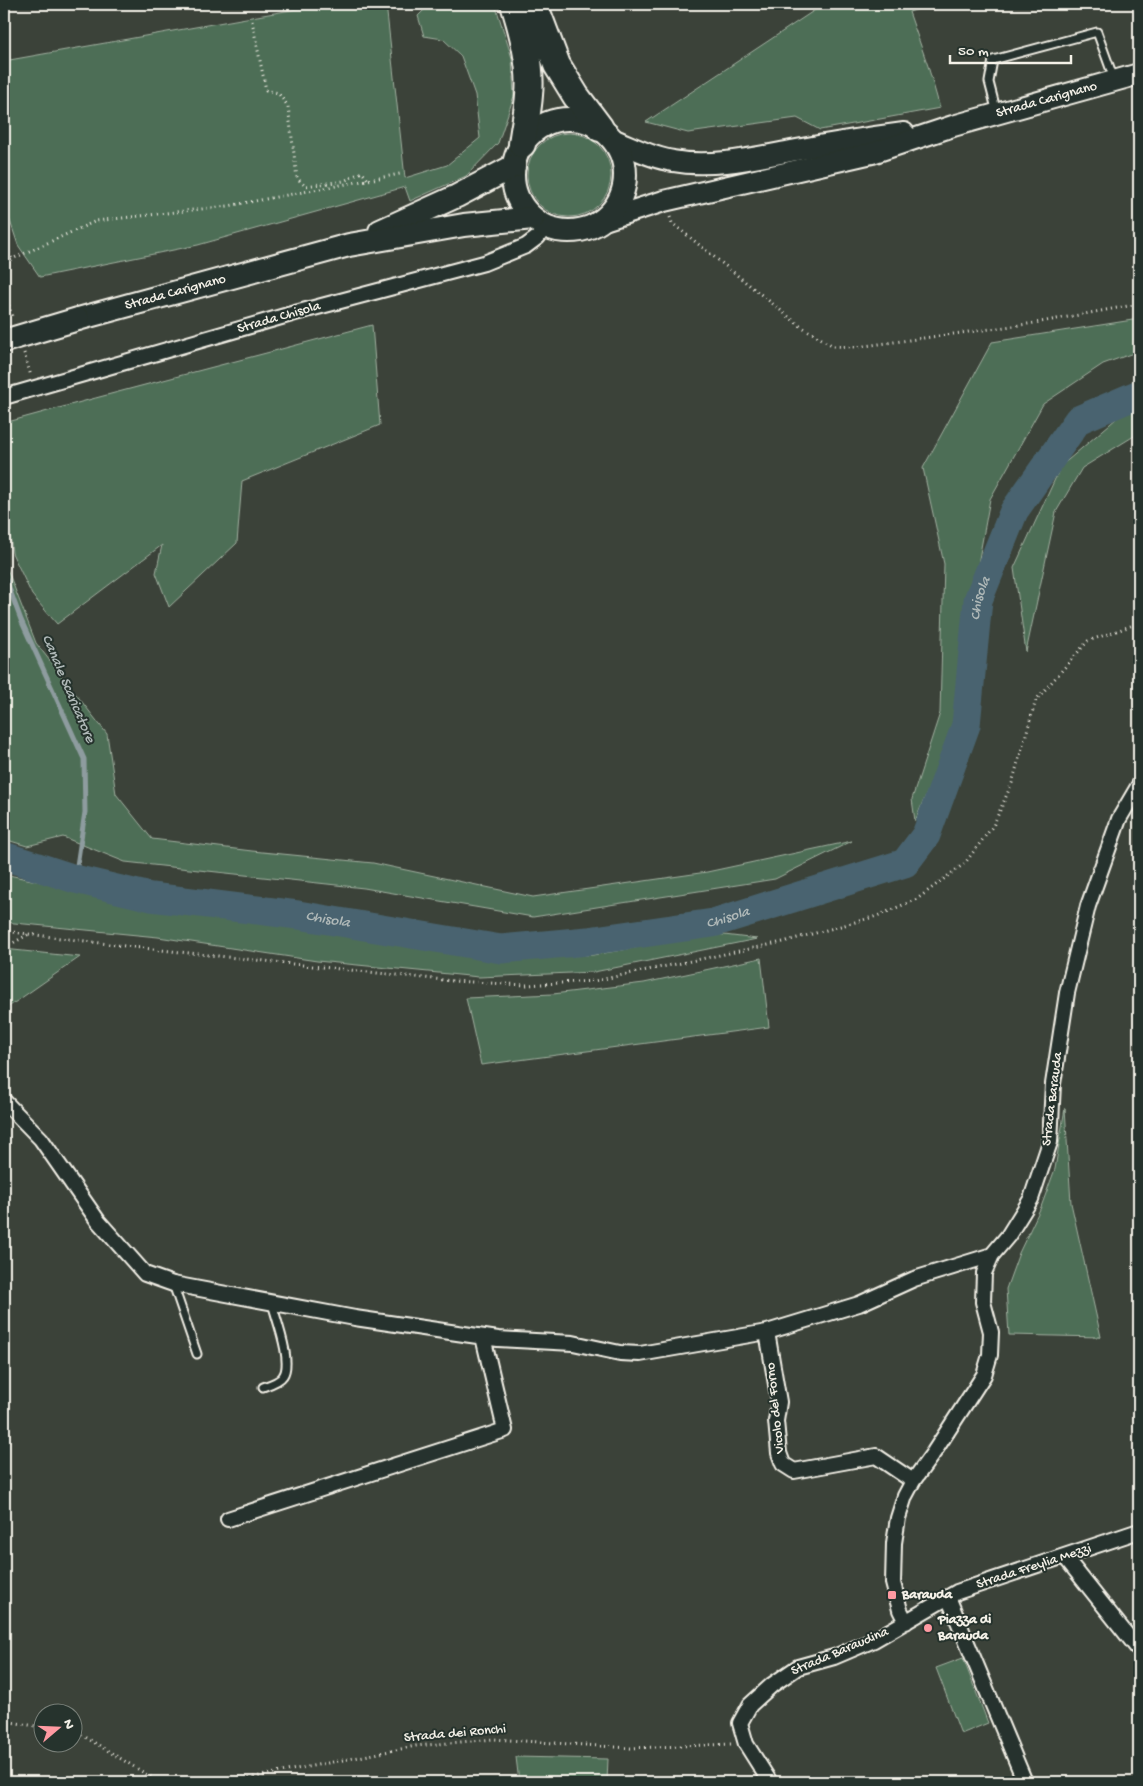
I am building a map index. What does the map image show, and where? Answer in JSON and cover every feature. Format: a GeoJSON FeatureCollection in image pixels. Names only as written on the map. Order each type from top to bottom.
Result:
{"type":"FeatureCollection","features":[{"type":"Feature","properties":{"kind":"highway"},"geometry":{"type":"LineString","coordinates":[[514,4],[522,30],[530,94],[518,155]]}},
{"type":"Feature","properties":{"kind":"highway"},"geometry":{"type":"LineString","coordinates":[[534,4],[557,65],[576,96],[606,134]]}},
{"type":"Feature","properties":{"kind":"main road","name":"Strada Carignano"},"geometry":{"type":"LineString","coordinates":[[954,126],[1139,74]]}},
{"type":"Feature","properties":{"kind":"main road"},"geometry":{"type":"LineString","coordinates":[[566,119],[584,121],[606,134],[653,156],[673,161],[706,163],[765,156],[862,138],[954,126],[872,153],[664,201],[604,220],[596,225],[580,230],[563,231],[540,222],[523,208],[516,195],[513,180],[518,155],[534,131],[549,122],[566,119]]}},
{"type":"Feature","properties":{"kind":"main road"},"geometry":{"type":"LineString","coordinates":[[604,220],[619,201],[624,186],[625,169],[621,153],[606,134]]}},
{"type":"Feature","properties":{"kind":"main road"},"geometry":{"type":"LineString","coordinates":[[349,245],[457,196],[518,155]]}},
{"type":"Feature","properties":{"kind":"main road"},"geometry":{"type":"LineString","coordinates":[[349,245],[464,225],[540,222]]}},
{"type":"Feature","properties":{"kind":"main road","name":"Strada Carignano"},"geometry":{"type":"LineString","coordinates":[[4,341],[349,245]]}},
{"type":"Feature","properties":{"kind":"street","name":"Strada Chisola"},"geometry":{"type":"LineString","coordinates":[[4,397],[304,310],[484,262],[526,246],[538,237],[540,222]]}},
{"type":"Feature","properties":{"kind":"street","name":"Strada Barauda"},"geometry":{"type":"LineString","coordinates":[[906,1622],[898,1604],[893,1583],[892,1564],[898,1518],[905,1496],[913,1481],[984,1374],[990,1355],[991,1332],[983,1302],[984,1273],[992,1255],[1008,1236],[1031,1199],[1050,1142],[1053,1084],[1067,993],[1088,906],[1119,819],[1139,784]]}},
{"type":"Feature","properties":{"kind":"street"},"geometry":{"type":"LineString","coordinates":[[4,1101],[42,1140],[98,1220],[145,1274],[173,1284],[355,1318],[483,1337],[573,1343],[620,1353],[640,1354],[767,1332],[859,1304],[914,1279],[992,1255]]}},
{"type":"Feature","properties":{"kind":"street","name":"Vicolo del Forno"},"geometry":{"type":"LineString","coordinates":[[767,1332],[779,1402],[776,1421],[779,1453],[783,1464],[794,1471],[876,1456],[913,1481]]}},
{"type":"Feature","properties":{"kind":"street"},"geometry":{"type":"LineString","coordinates":[[228,1519],[505,1430],[483,1337]]}},
{"type":"Feature","properties":{"kind":"street","name":"Strada Freylia Mezzi"},"geometry":{"type":"LineString","coordinates":[[906,1622],[957,1592],[1139,1532]]}},
{"type":"Feature","properties":{"kind":"street"},"geometry":{"type":"LineString","coordinates":[[1065,1557],[1139,1650]]}},
{"type":"Feature","properties":{"kind":"street"},"geometry":{"type":"LineString","coordinates":[[948,1597],[1025,1782]]}},
{"type":"Feature","properties":{"kind":"street","name":"Strada Baraudina"},"geometry":{"type":"LineString","coordinates":[[770,1782],[746,1744],[740,1723],[750,1705],[798,1667],[834,1657],[874,1640],[906,1622]]}},
{"type":"Feature","properties":{"kind":"lane"},"geometry":{"type":"LineString","coordinates":[[998,114],[989,82],[994,60],[1097,32],[1115,81]]}},
{"type":"Feature","properties":{"kind":"lane"},"geometry":{"type":"LineString","coordinates":[[173,1284],[197,1354]]}},
{"type":"Feature","properties":{"kind":"lane"},"geometry":{"type":"LineString","coordinates":[[263,1388],[283,1377],[286,1368],[286,1357],[272,1302]]}},
{"type":"Feature","properties":{"kind":"path"},"geometry":{"type":"LineString","coordinates":[[252,21],[266,90],[278,93],[288,106],[297,178],[305,186],[344,181],[362,172],[368,180]]}},
{"type":"Feature","properties":{"kind":"path"},"geometry":{"type":"LineString","coordinates":[[4,273],[12,258],[96,221],[228,206],[400,174]]}},
{"type":"Feature","properties":{"kind":"path"},"geometry":{"type":"LineString","coordinates":[[664,201],[672,223],[798,325],[833,346],[858,347],[1025,325],[1139,304]]}},
{"type":"Feature","properties":{"kind":"path"},"geometry":{"type":"LineString","coordinates":[[4,244],[12,258]]}},
{"type":"Feature","properties":{"kind":"path"},"geometry":{"type":"LineString","coordinates":[[4,931],[133,947],[434,979],[526,985],[594,981],[783,942],[877,916],[917,898],[965,863],[993,826],[1012,783],[1036,700],[1088,641],[1139,622]]}},
{"type":"Feature","properties":{"kind":"path"},"geometry":{"type":"LineString","coordinates":[[4,944],[14,943],[29,934]]}},
{"type":"Feature","properties":{"kind":"path"},"geometry":{"type":"LineString","coordinates":[[4,1721],[32,1726]]}},
{"type":"Feature","properties":{"kind":"path"},"geometry":{"type":"LineString","coordinates":[[82,1735],[159,1782]]}},
{"type":"Feature","properties":{"kind":"path","name":"Strada dei Ronchi"},"geometry":{"type":"LineString","coordinates":[[229,1782],[416,1746],[494,1739],[630,1748],[746,1744]]}},
{"type":"Feature","properties":{"kind":"green space"},"geometry":{"type":"Polygon","coordinates":[[[325,4],[386,4],[405,178],[447,165],[480,138],[475,95],[461,56],[443,39],[424,36],[418,16],[430,4],[495,4],[512,58],[514,96],[498,143],[466,176],[410,201],[405,187],[198,245],[40,277],[18,245],[8,215],[4,214],[4,61],[325,4]]]}},
{"type":"Feature","properties":{"kind":"green space"},"geometry":{"type":"Polygon","coordinates":[[[824,4],[935,4],[909,12],[940,108],[820,130],[797,118],[688,133],[646,122],[824,4]]]}},
{"type":"Feature","properties":{"kind":"green space"},"geometry":{"type":"Polygon","coordinates":[[[569,133],[585,136],[599,145],[608,159],[611,175],[608,191],[599,205],[585,214],[569,217],[553,214],[539,205],[530,191],[527,175],[530,159],[539,145],[553,136],[569,133]]]}},
{"type":"Feature","properties":{"kind":"green space"},"geometry":{"type":"Polygon","coordinates":[[[1139,319],[1139,351],[1103,364],[1043,404],[990,499],[974,586],[957,721],[915,821],[912,799],[940,713],[944,564],[923,468],[992,342],[1139,319]]]}},
{"type":"Feature","properties":{"kind":"green space"},"geometry":{"type":"Polygon","coordinates":[[[372,325],[380,425],[242,481],[237,543],[169,607],[156,573],[162,545],[57,624],[32,595],[12,553],[4,478],[4,423],[372,325]]]}},
{"type":"Feature","properties":{"kind":"green space"},"geometry":{"type":"Polygon","coordinates":[[[1139,408],[1139,433],[1082,468],[1056,512],[1026,652],[1014,568],[1061,466],[1124,412],[1139,408]]]}},
{"type":"Feature","properties":{"kind":"green space"},"geometry":{"type":"Polygon","coordinates":[[[4,561],[36,643],[107,734],[116,794],[152,839],[373,863],[533,897],[707,872],[852,841],[775,879],[533,917],[364,888],[125,862],[63,837],[27,846],[4,839],[4,561]]]}},
{"type":"Feature","properties":{"kind":"green space"},"geometry":{"type":"Polygon","coordinates":[[[4,874],[165,909],[327,930],[483,959],[593,955],[716,934],[757,939],[594,972],[479,977],[317,961],[158,937],[4,922],[4,874]]]}},
{"type":"Feature","properties":{"kind":"green space"},"geometry":{"type":"Polygon","coordinates":[[[4,949],[80,957],[4,1010],[4,949]]]}},
{"type":"Feature","properties":{"kind":"green space"},"geometry":{"type":"Polygon","coordinates":[[[761,958],[769,1027],[481,1065],[466,998],[553,994],[644,983],[761,958]]]}},
{"type":"Feature","properties":{"kind":"green space"},"geometry":{"type":"Polygon","coordinates":[[[1065,1108],[1071,1203],[1101,1337],[1009,1335],[1006,1289],[1019,1253],[1041,1207],[1055,1169],[1065,1108]]]}},
{"type":"Feature","properties":{"kind":"green space"},"geometry":{"type":"Polygon","coordinates":[[[963,1658],[988,1723],[961,1734],[936,1668],[963,1658]]]}},
{"type":"Feature","properties":{"kind":"green space"},"geometry":{"type":"Polygon","coordinates":[[[516,1757],[608,1759],[607,1782],[519,1782],[516,1757]]]}},
{"type":"Feature","properties":{"kind":"waterway","name":"Chisola"},"geometry":{"type":"LineString","coordinates":[[4,856],[75,879],[151,897],[298,915],[501,949],[588,941],[713,923],[905,863],[926,835],[966,725],[978,600],[1014,511],[1078,420],[1139,394]]}},
{"type":"Feature","properties":{"kind":"waterway","name":"Canale Scaricatore"},"geometry":{"type":"LineString","coordinates":[[4,574],[21,620],[84,759],[85,812],[75,879]]}},
{"type":"Feature","properties":{"kind":"place","name":"Barauda"},"geometry":{"type":"Point","coordinates":[892,1595]}},
{"type":"Feature","properties":{"kind":"place","name":"Piazza di Barauda"},"geometry":{"type":"Point","coordinates":[928,1628]}}]}
